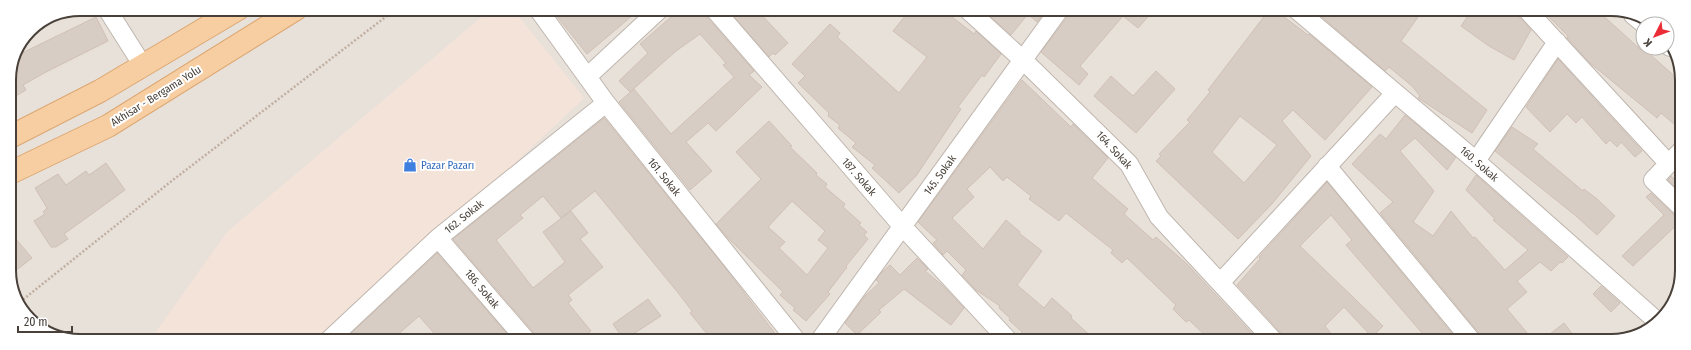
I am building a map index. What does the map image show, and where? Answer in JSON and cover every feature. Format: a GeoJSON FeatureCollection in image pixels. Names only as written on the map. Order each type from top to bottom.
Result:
{"type":"FeatureCollection","features":[{"type":"Feature","properties":{"kind":"main road"},"geometry":{"type":"LineString","coordinates":[[16,134],[100,92],[226,16]]}},
{"type":"Feature","properties":{"kind":"main road","name":"Akhisar - Bergama Yolu"},"geometry":{"type":"LineString","coordinates":[[16,170],[108,126],[285,16]]}},
{"type":"Feature","properties":{"kind":"street"},"geometry":{"type":"LineString","coordinates":[[111,16],[143,66]]}},
{"type":"Feature","properties":{"kind":"street","name":"161. Sokak"},"geometry":{"type":"LineString","coordinates":[[543,16],[606,103],[791,334]]}},
{"type":"Feature","properties":{"kind":"street"},"geometry":{"type":"LineString","coordinates":[[587,77],[653,16]]}},
{"type":"Feature","properties":{"kind":"street","name":"187. Sokak"},"geometry":{"type":"LineString","coordinates":[[720,16],[902,227],[1002,334]]}},
{"type":"Feature","properties":{"kind":"street","name":"164. Sokak"},"geometry":{"type":"LineString","coordinates":[[975,16],[1023,60],[1129,164],[1159,217],[1267,334]]}},
{"type":"Feature","properties":{"kind":"street","name":"145. Sokak"},"geometry":{"type":"LineString","coordinates":[[824,334],[1055,16]]}},
{"type":"Feature","properties":{"kind":"street","name":"160. Sokak"},"geometry":{"type":"LineString","coordinates":[[1311,16],[1395,93],[1476,161],[1653,318]]}},
{"type":"Feature","properties":{"kind":"street"},"geometry":{"type":"LineString","coordinates":[[1533,16],[1675,157],[1653,180],[1675,201]]}},
{"type":"Feature","properties":{"kind":"street"},"geometry":{"type":"LineString","coordinates":[[1476,161],[1558,42]]}},
{"type":"Feature","properties":{"kind":"street"},"geometry":{"type":"LineString","coordinates":[[1220,284],[1395,93]]}},
{"type":"Feature","properties":{"kind":"street","name":"162. Sokak"},"geometry":{"type":"LineString","coordinates":[[335,334],[438,238],[606,103]]}},
{"type":"Feature","properties":{"kind":"street"},"geometry":{"type":"LineString","coordinates":[[1327,166],[1466,334]]}},
{"type":"Feature","properties":{"kind":"street","name":"186. Sokak"},"geometry":{"type":"LineString","coordinates":[[438,238],[521,334]]}},
{"type":"Feature","properties":{"kind":"path"},"geometry":{"type":"LineString","coordinates":[[23,299],[169,183],[387,16]]}},
{"type":"Feature","properties":{"kind":"shaded area","name":"Pazar Pazarı"},"geometry":{"type":"Polygon","coordinates":[[[483,16],[519,16],[584,98],[334,334],[154,334],[227,232],[483,16]]]}},
{"type":"Feature","properties":{"kind":"shaded area"},"geometry":{"type":"Polygon","coordinates":[[[1611,16],[1635,20],[1635,56],[1670,56],[1674,67],[1675,270],[1674,283],[1670,295],[1662,309],[1643,325],[1632,331],[1624,333],[80,334],[59,331],[41,321],[29,309],[21,295],[17,283],[16,75],[18,63],[29,41],[38,32],[59,19],[71,17],[1611,16]]]}},
{"type":"Feature","properties":{"kind":"building"},"geometry":{"type":"Polygon","coordinates":[[[557,16],[632,16],[587,54],[557,16]]]}},
{"type":"Feature","properties":{"kind":"building"},"geometry":{"type":"Polygon","coordinates":[[[672,16],[707,16],[754,71],[749,75],[762,87],[716,131],[708,123],[686,142],[712,171],[690,190],[619,102],[634,89],[671,134],[734,77],[723,65],[726,63],[700,34],[676,51],[630,92],[619,81],[648,53],[640,44],[672,16]]]}},
{"type":"Feature","properties":{"kind":"building"},"geometry":{"type":"Polygon","coordinates":[[[733,16],[763,16],[788,43],[775,55],[773,53],[769,57],[733,16]]]}},
{"type":"Feature","properties":{"kind":"building"},"geometry":{"type":"Polygon","coordinates":[[[905,16],[951,16],[974,34],[976,31],[1001,54],[984,77],[982,75],[958,107],[961,109],[916,176],[899,193],[872,168],[875,165],[852,147],[856,143],[838,128],[840,125],[828,116],[829,113],[798,83],[805,76],[792,64],[830,24],[840,33],[837,37],[899,93],[927,57],[893,31],[905,16]]]}},
{"type":"Feature","properties":{"kind":"building"},"geometry":{"type":"Polygon","coordinates":[[[990,16],[1026,16],[1011,35],[990,16]]]}},
{"type":"Feature","properties":{"kind":"building"},"geometry":{"type":"Polygon","coordinates":[[[1030,16],[1042,16],[1037,22],[1030,16]]]}},
{"type":"Feature","properties":{"kind":"building"},"geometry":{"type":"Polygon","coordinates":[[[1068,16],[1123,16],[1080,66],[1088,74],[1079,85],[1041,52],[1068,16]]]}},
{"type":"Feature","properties":{"kind":"building"},"geometry":{"type":"Polygon","coordinates":[[[1123,16],[1149,16],[1138,28],[1123,16]]]}},
{"type":"Feature","properties":{"kind":"building"},"geometry":{"type":"Polygon","coordinates":[[[1264,16],[1283,16],[1308,35],[1309,34],[1372,87],[1325,140],[1293,110],[1282,121],[1311,156],[1271,205],[1238,239],[1156,161],[1161,156],[1159,154],[1190,122],[1187,120],[1210,92],[1208,90],[1264,16]],[[1240,116],[1212,152],[1244,183],[1277,145],[1240,116]]]}},
{"type":"Feature","properties":{"kind":"building"},"geometry":{"type":"Polygon","coordinates":[[[1419,16],[1401,41],[1487,110],[1472,133],[1418,98],[1420,96],[1412,86],[1389,67],[1385,71],[1322,17],[1419,16]]]}},
{"type":"Feature","properties":{"kind":"building"},"geometry":{"type":"Polygon","coordinates":[[[1468,16],[1519,16],[1531,30],[1514,60],[1489,46],[1461,26],[1468,16]]]}},
{"type":"Feature","properties":{"kind":"building"},"geometry":{"type":"Polygon","coordinates":[[[1548,16],[1604,16],[1635,45],[1635,56],[1652,56],[1675,76],[1675,125],[1661,113],[1657,118],[1590,63],[1567,38],[1568,36],[1548,16]]]}},
{"type":"Feature","properties":{"kind":"building"},"geometry":{"type":"Polygon","coordinates":[[[96,17],[108,41],[23,85],[26,90],[16,96],[16,75],[18,63],[22,53],[96,17]]]}},
{"type":"Feature","properties":{"kind":"building"},"geometry":{"type":"Polygon","coordinates":[[[1558,59],[1642,151],[1635,157],[1621,142],[1617,147],[1610,140],[1606,144],[1582,117],[1576,123],[1567,114],[1550,132],[1526,107],[1558,59]]]}},
{"type":"Feature","properties":{"kind":"building"},"geometry":{"type":"Polygon","coordinates":[[[1156,71],[1175,89],[1136,133],[1094,96],[1111,76],[1133,96],[1156,71]]]}},
{"type":"Feature","properties":{"kind":"building"},"geometry":{"type":"Polygon","coordinates":[[[1022,80],[1071,127],[1073,124],[1108,158],[1092,178],[1128,209],[1124,214],[1153,240],[1156,237],[1187,264],[1252,334],[1204,334],[1189,320],[1186,322],[1173,309],[1176,305],[1127,258],[1122,263],[1111,253],[1113,250],[1066,213],[1059,221],[1029,199],[1031,196],[1007,177],[1003,181],[990,167],[967,189],[974,197],[952,218],[983,249],[1006,220],[1020,232],[1019,233],[1042,251],[1017,285],[1044,308],[1052,298],[1072,316],[1071,318],[1088,334],[1020,334],[1022,332],[1009,320],[1010,318],[999,308],[1000,306],[976,290],[962,275],[966,270],[947,251],[943,255],[933,243],[937,240],[918,222],[1022,80]]]}},
{"type":"Feature","properties":{"kind":"building"},"geometry":{"type":"Polygon","coordinates":[[[1405,115],[1456,157],[1447,170],[1415,138],[1400,151],[1434,191],[1413,222],[1433,236],[1451,211],[1473,238],[1475,237],[1505,270],[1528,250],[1493,220],[1495,219],[1466,190],[1476,175],[1568,257],[1562,263],[1560,262],[1551,271],[1540,262],[1517,281],[1527,292],[1507,309],[1528,334],[1480,334],[1380,213],[1393,202],[1352,164],[1380,134],[1386,139],[1405,115]]]}},
{"type":"Feature","properties":{"kind":"building"},"geometry":{"type":"Polygon","coordinates":[[[604,118],[723,265],[775,334],[707,334],[690,313],[692,311],[679,294],[595,191],[561,218],[543,196],[520,215],[523,218],[496,240],[533,288],[565,262],[543,232],[571,211],[588,233],[580,239],[603,267],[568,295],[572,300],[568,303],[591,331],[587,334],[534,334],[453,239],[604,118]]]}},
{"type":"Feature","properties":{"kind":"building"},"geometry":{"type":"Polygon","coordinates":[[[769,121],[792,146],[790,147],[817,173],[816,175],[827,184],[825,187],[845,204],[843,207],[861,223],[859,225],[867,232],[864,235],[868,239],[846,266],[847,267],[828,292],[830,294],[806,321],[793,310],[795,308],[780,295],[783,292],[728,238],[716,224],[761,179],[736,152],[769,121]],[[792,201],[768,227],[785,242],[779,248],[807,275],[828,248],[818,240],[825,231],[792,201]]]}},
{"type":"Feature","properties":{"kind":"building"},"geometry":{"type":"Polygon","coordinates":[[[1512,127],[1538,144],[1533,149],[1583,191],[1584,189],[1597,199],[1615,216],[1597,235],[1576,216],[1495,151],[1512,127]]]}},
{"type":"Feature","properties":{"kind":"building"},"geometry":{"type":"Polygon","coordinates":[[[106,163],[125,190],[64,234],[68,239],[56,247],[51,247],[34,221],[45,214],[43,212],[47,208],[35,188],[58,174],[66,185],[86,171],[89,175],[106,163]]]}},
{"type":"Feature","properties":{"kind":"building"},"geometry":{"type":"Polygon","coordinates":[[[1671,176],[1675,180],[1675,186],[1668,180],[1671,176]]]}},
{"type":"Feature","properties":{"kind":"building"},"geometry":{"type":"Polygon","coordinates":[[[1327,182],[1452,334],[1423,334],[1346,245],[1352,240],[1331,215],[1300,246],[1383,326],[1375,334],[1369,334],[1344,307],[1325,326],[1331,334],[1282,334],[1237,285],[1260,259],[1259,257],[1327,182]]]}},
{"type":"Feature","properties":{"kind":"building"},"geometry":{"type":"Polygon","coordinates":[[[1651,193],[1675,215],[1675,227],[1633,266],[1622,256],[1664,215],[1646,197],[1651,193]]]}},
{"type":"Feature","properties":{"kind":"building"},"geometry":{"type":"Polygon","coordinates":[[[16,239],[32,258],[16,270],[16,239]]]}},
{"type":"Feature","properties":{"kind":"building"},"geometry":{"type":"Polygon","coordinates":[[[437,253],[507,334],[435,334],[419,316],[399,334],[350,334],[437,253]]]}},
{"type":"Feature","properties":{"kind":"building"},"geometry":{"type":"Polygon","coordinates":[[[917,258],[928,269],[925,271],[942,285],[964,308],[951,325],[904,289],[879,310],[881,312],[858,334],[856,334],[845,323],[865,296],[879,283],[876,280],[881,273],[890,265],[900,275],[917,258]]]}},
{"type":"Feature","properties":{"kind":"building"},"geometry":{"type":"Polygon","coordinates":[[[1601,286],[1620,303],[1611,312],[1593,294],[1601,286]]]}},
{"type":"Feature","properties":{"kind":"building"},"geometry":{"type":"Polygon","coordinates":[[[648,299],[661,316],[633,334],[620,334],[613,324],[648,299]]]}},
{"type":"Feature","properties":{"kind":"building"},"geometry":{"type":"Polygon","coordinates":[[[1564,323],[1573,334],[1550,334],[1564,323]]]}},
{"type":"Feature","properties":{"kind":"place","name":"Pazar Pazarı"},"geometry":{"type":"Point","coordinates":[410,165]}}]}
